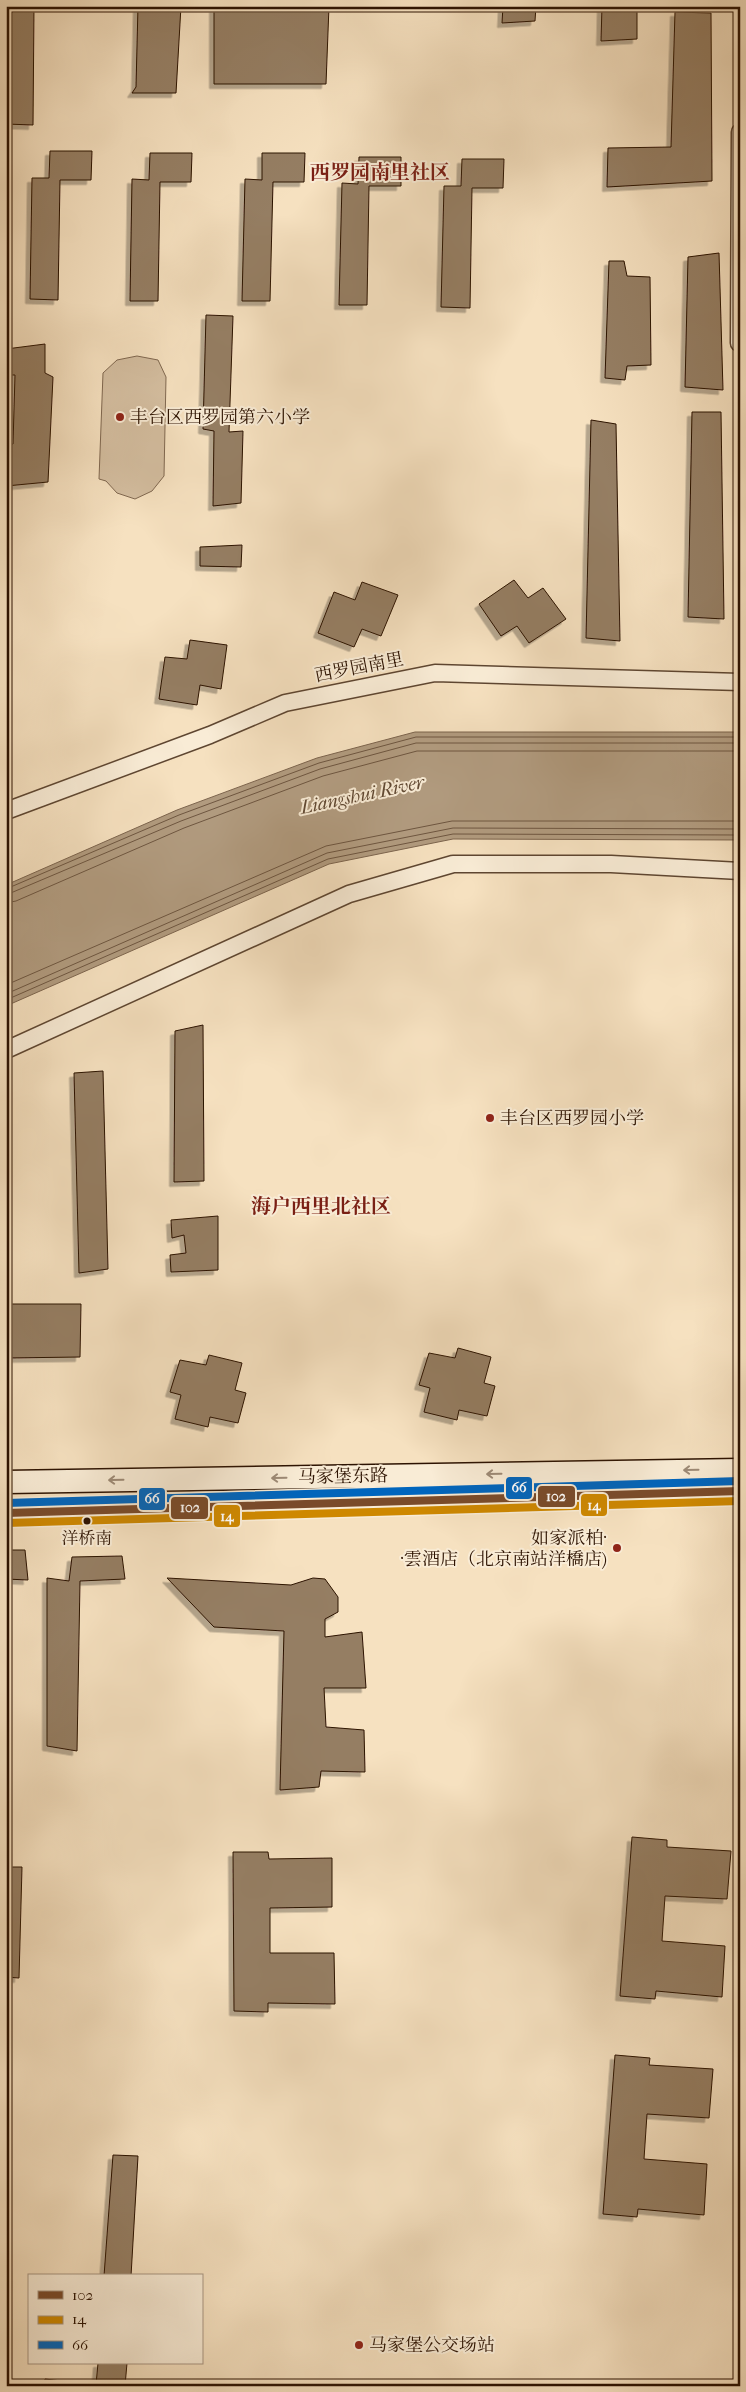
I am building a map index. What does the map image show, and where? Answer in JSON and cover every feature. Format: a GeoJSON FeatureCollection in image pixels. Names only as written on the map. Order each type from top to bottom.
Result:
{"type":"FeatureCollection","features":[{"type":"Feature","properties":{"kind":"main road","name":"马家堡东路"},"geometry":{"type":"LineString","coordinates":[[6,1482],[740,1470]]}},
{"type":"Feature","properties":{"kind":"main road","name":"马家堡东路"},"geometry":{"type":"LineString","coordinates":[[6,1513],[740,1491]]}},
{"type":"Feature","properties":{"kind":"street"},"geometry":{"type":"LineString","coordinates":[[739,343],[740,132]]}},
{"type":"Feature","properties":{"kind":"street","name":"西罗园南里"},"geometry":{"type":"LineString","coordinates":[[6,811],[210,735],[284,703],[435,673],[740,682]]}},
{"type":"Feature","properties":{"kind":"street"},"geometry":{"type":"LineString","coordinates":[[6,1050],[349,894],[453,864],[611,864],[740,871]]}},
{"type":"Feature","properties":{"kind":"shaded area"},"geometry":{"type":"Polygon","coordinates":[[[137,356],[158,360],[166,377],[164,476],[152,491],[135,499],[117,493],[106,481],[99,479],[103,373],[117,360],[137,356]]]}},
{"type":"Feature","properties":{"kind":"water","name":"Liangshui River"},"geometry":{"type":"Polygon","coordinates":[[[415,732],[740,732],[740,840],[453,839],[329,864],[6,1006],[6,885],[177,810],[317,758],[415,732]]]}},
{"type":"Feature","properties":{"kind":"building"},"geometry":{"type":"Polygon","coordinates":[[[6,6],[34,6],[33,125],[6,124],[6,6]]]}},
{"type":"Feature","properties":{"kind":"building"},"geometry":{"type":"Polygon","coordinates":[[[138,6],[181,6],[176,93],[132,93],[136,87],[138,6]]]}},
{"type":"Feature","properties":{"kind":"building"},"geometry":{"type":"Polygon","coordinates":[[[214,6],[329,6],[326,84],[214,84],[214,6]]]}},
{"type":"Feature","properties":{"kind":"building"},"geometry":{"type":"Polygon","coordinates":[[[503,6],[536,6],[535,21],[502,23],[503,6]]]}},
{"type":"Feature","properties":{"kind":"building"},"geometry":{"type":"Polygon","coordinates":[[[602,6],[637,6],[637,39],[601,41],[602,6]]]}},
{"type":"Feature","properties":{"kind":"building"},"geometry":{"type":"Polygon","coordinates":[[[675,12],[711,13],[712,181],[607,187],[608,148],[671,147],[675,12]]]}},
{"type":"Feature","properties":{"kind":"building"},"geometry":{"type":"Polygon","coordinates":[[[50,151],[92,151],[91,180],[60,180],[58,300],[30,299],[32,178],[49,178],[50,151]]]}},
{"type":"Feature","properties":{"kind":"building"},"geometry":{"type":"Polygon","coordinates":[[[150,153],[192,153],[191,182],[160,182],[158,301],[130,301],[132,179],[149,180],[150,153]]]}},
{"type":"Feature","properties":{"kind":"building"},"geometry":{"type":"Polygon","coordinates":[[[262,153],[305,153],[304,182],[273,182],[270,301],[242,301],[245,179],[262,180],[262,153]]]}},
{"type":"Feature","properties":{"kind":"building"},"geometry":{"type":"Polygon","coordinates":[[[359,157],[401,157],[401,186],[369,186],[367,305],[339,305],[342,183],[358,184],[359,157]]]}},
{"type":"Feature","properties":{"kind":"building"},"geometry":{"type":"Polygon","coordinates":[[[462,159],[504,159],[503,188],[472,188],[470,308],[441,307],[444,186],[461,186],[462,159]]]}},
{"type":"Feature","properties":{"kind":"building"},"geometry":{"type":"Polygon","coordinates":[[[719,253],[723,390],[685,387],[688,257],[719,253]]]}},
{"type":"Feature","properties":{"kind":"building"},"geometry":{"type":"Polygon","coordinates":[[[609,261],[624,261],[627,276],[650,277],[651,365],[627,366],[625,380],[605,378],[609,261]]]}},
{"type":"Feature","properties":{"kind":"building"},"geometry":{"type":"Polygon","coordinates":[[[206,315],[233,316],[229,432],[243,431],[241,503],[213,506],[214,431],[203,429],[206,315]]]}},
{"type":"Feature","properties":{"kind":"building"},"geometry":{"type":"Polygon","coordinates":[[[45,344],[45,373],[53,377],[48,482],[6,486],[6,445],[13,444],[15,375],[6,375],[6,349],[45,344]]]}},
{"type":"Feature","properties":{"kind":"building"},"geometry":{"type":"Polygon","coordinates":[[[692,412],[721,412],[724,619],[688,617],[692,412]]]}},
{"type":"Feature","properties":{"kind":"building"},"geometry":{"type":"Polygon","coordinates":[[[591,420],[616,424],[620,641],[586,638],[591,420]]]}},
{"type":"Feature","properties":{"kind":"building"},"geometry":{"type":"Polygon","coordinates":[[[242,545],[241,567],[200,566],[200,547],[242,545]]]}},
{"type":"Feature","properties":{"kind":"building"},"geometry":{"type":"Polygon","coordinates":[[[514,580],[528,598],[543,588],[566,619],[529,643],[517,626],[501,636],[479,604],[514,580]]]}},
{"type":"Feature","properties":{"kind":"building"},"geometry":{"type":"Polygon","coordinates":[[[362,582],[398,595],[381,636],[362,629],[354,647],[318,633],[334,592],[355,600],[362,582]]]}},
{"type":"Feature","properties":{"kind":"building"},"geometry":{"type":"Polygon","coordinates":[[[190,640],[227,645],[221,689],[200,685],[197,705],[159,699],[165,657],[187,659],[190,640]]]}},
{"type":"Feature","properties":{"kind":"building"},"geometry":{"type":"Polygon","coordinates":[[[203,1025],[204,1181],[174,1182],[175,1031],[203,1025]]]}},
{"type":"Feature","properties":{"kind":"building"},"geometry":{"type":"Polygon","coordinates":[[[103,1071],[108,1269],[79,1273],[74,1073],[103,1071]]]}},
{"type":"Feature","properties":{"kind":"building"},"geometry":{"type":"Polygon","coordinates":[[[6,1188],[9,1273],[6,1273],[6,1188]]]}},
{"type":"Feature","properties":{"kind":"building"},"geometry":{"type":"Polygon","coordinates":[[[218,1216],[218,1270],[171,1272],[170,1255],[186,1253],[184,1235],[172,1238],[171,1220],[218,1216]]]}},
{"type":"Feature","properties":{"kind":"building"},"geometry":{"type":"Polygon","coordinates":[[[6,1304],[81,1304],[80,1357],[6,1358],[6,1304]]]}},
{"type":"Feature","properties":{"kind":"building"},"geometry":{"type":"Polygon","coordinates":[[[458,1348],[491,1357],[484,1383],[495,1386],[487,1416],[459,1410],[457,1420],[424,1412],[430,1388],[419,1385],[429,1353],[455,1358],[458,1348]]]}},
{"type":"Feature","properties":{"kind":"building"},"geometry":{"type":"Polygon","coordinates":[[[209,1355],[242,1363],[235,1390],[246,1393],[238,1423],[210,1417],[208,1427],[175,1419],[181,1395],[170,1392],[180,1360],[206,1365],[209,1355]]]}},
{"type":"Feature","properties":{"kind":"building"},"geometry":{"type":"Polygon","coordinates":[[[6,1550],[25,1550],[28,1580],[6,1579],[6,1550]]]}},
{"type":"Feature","properties":{"kind":"building"},"geometry":{"type":"Polygon","coordinates":[[[122,1556],[125,1579],[80,1581],[77,1751],[47,1746],[47,1578],[69,1581],[72,1557],[122,1556]]]}},
{"type":"Feature","properties":{"kind":"building"},"geometry":{"type":"Polygon","coordinates":[[[167,1578],[291,1585],[313,1578],[325,1579],[338,1597],[338,1612],[325,1619],[325,1637],[362,1632],[366,1688],[324,1688],[326,1727],[364,1730],[365,1772],[321,1771],[319,1787],[280,1790],[284,1631],[214,1627],[167,1578]]]}},
{"type":"Feature","properties":{"kind":"building"},"geometry":{"type":"Polygon","coordinates":[[[632,1837],[667,1840],[667,1847],[731,1851],[727,1899],[665,1896],[662,1941],[725,1946],[722,1997],[656,1991],[655,1999],[620,1996],[632,1837]]]}},
{"type":"Feature","properties":{"kind":"building"},"geometry":{"type":"Polygon","coordinates":[[[233,1852],[268,1852],[269,1859],[332,1858],[332,1907],[270,1908],[270,1953],[334,1953],[335,2004],[268,2003],[268,2012],[234,2011],[233,1852]]]}},
{"type":"Feature","properties":{"kind":"building"},"geometry":{"type":"Polygon","coordinates":[[[6,1867],[22,1867],[19,1978],[6,1977],[6,1867]]]}},
{"type":"Feature","properties":{"kind":"building"},"geometry":{"type":"Polygon","coordinates":[[[615,2055],[650,2058],[649,2065],[713,2069],[709,2118],[647,2114],[644,2159],[707,2164],[704,2215],[638,2209],[637,2217],[603,2214],[615,2055]]]}},
{"type":"Feature","properties":{"kind":"building"},"geometry":{"type":"Polygon","coordinates":[[[113,2155],[138,2156],[131,2274],[104,2274],[113,2155]]]}},
{"type":"Feature","properties":{"kind":"building"},"geometry":{"type":"Polygon","coordinates":[[[98,2364],[127,2364],[125,2386],[96,2385],[98,2364]]]}},
{"type":"Feature","properties":{"kind":"building"},"geometry":{"type":"Polygon","coordinates":[[[45,2379],[70,2382],[69,2386],[44,2386],[45,2379]]]}},
{"type":"Feature","properties":{"kind":"transit line","name":"66"},"geometry":{"type":"LineString","coordinates":[[6,1503],[740,1481]]}},
{"type":"Feature","properties":{"kind":"transit line","name":"102"},"geometry":{"type":"LineString","coordinates":[[6,1513],[740,1491]]}},
{"type":"Feature","properties":{"kind":"transit line","name":"14"},"geometry":{"type":"LineString","coordinates":[[6,1523],[740,1501]]}},
{"type":"Feature","properties":{"kind":"place","name":"丰台区西罗园第六小学"},"geometry":{"type":"Point","coordinates":[120,417]}},
{"type":"Feature","properties":{"kind":"place","name":"丰台区西罗园小学"},"geometry":{"type":"Point","coordinates":[490,1118]}},
{"type":"Feature","properties":{"kind":"place","name":"洋桥南"},"geometry":{"type":"Point","coordinates":[87,1521]}},
{"type":"Feature","properties":{"kind":"place","name":"如家派柏· ·雲酒店（北京南站洋橋店)"},"geometry":{"type":"Point","coordinates":[617,1548]}},
{"type":"Feature","properties":{"kind":"place","name":"马家堡公交场站"},"geometry":{"type":"Point","coordinates":[359,2345]}},
{"type":"Feature","properties":{"kind":"district","name":"西罗园南里社区"},"geometry":{"type":"Point","coordinates":[380,172]}},
{"type":"Feature","properties":{"kind":"district","name":"海户西里北社区"},"geometry":{"type":"Point","coordinates":[321,1206]}}]}
